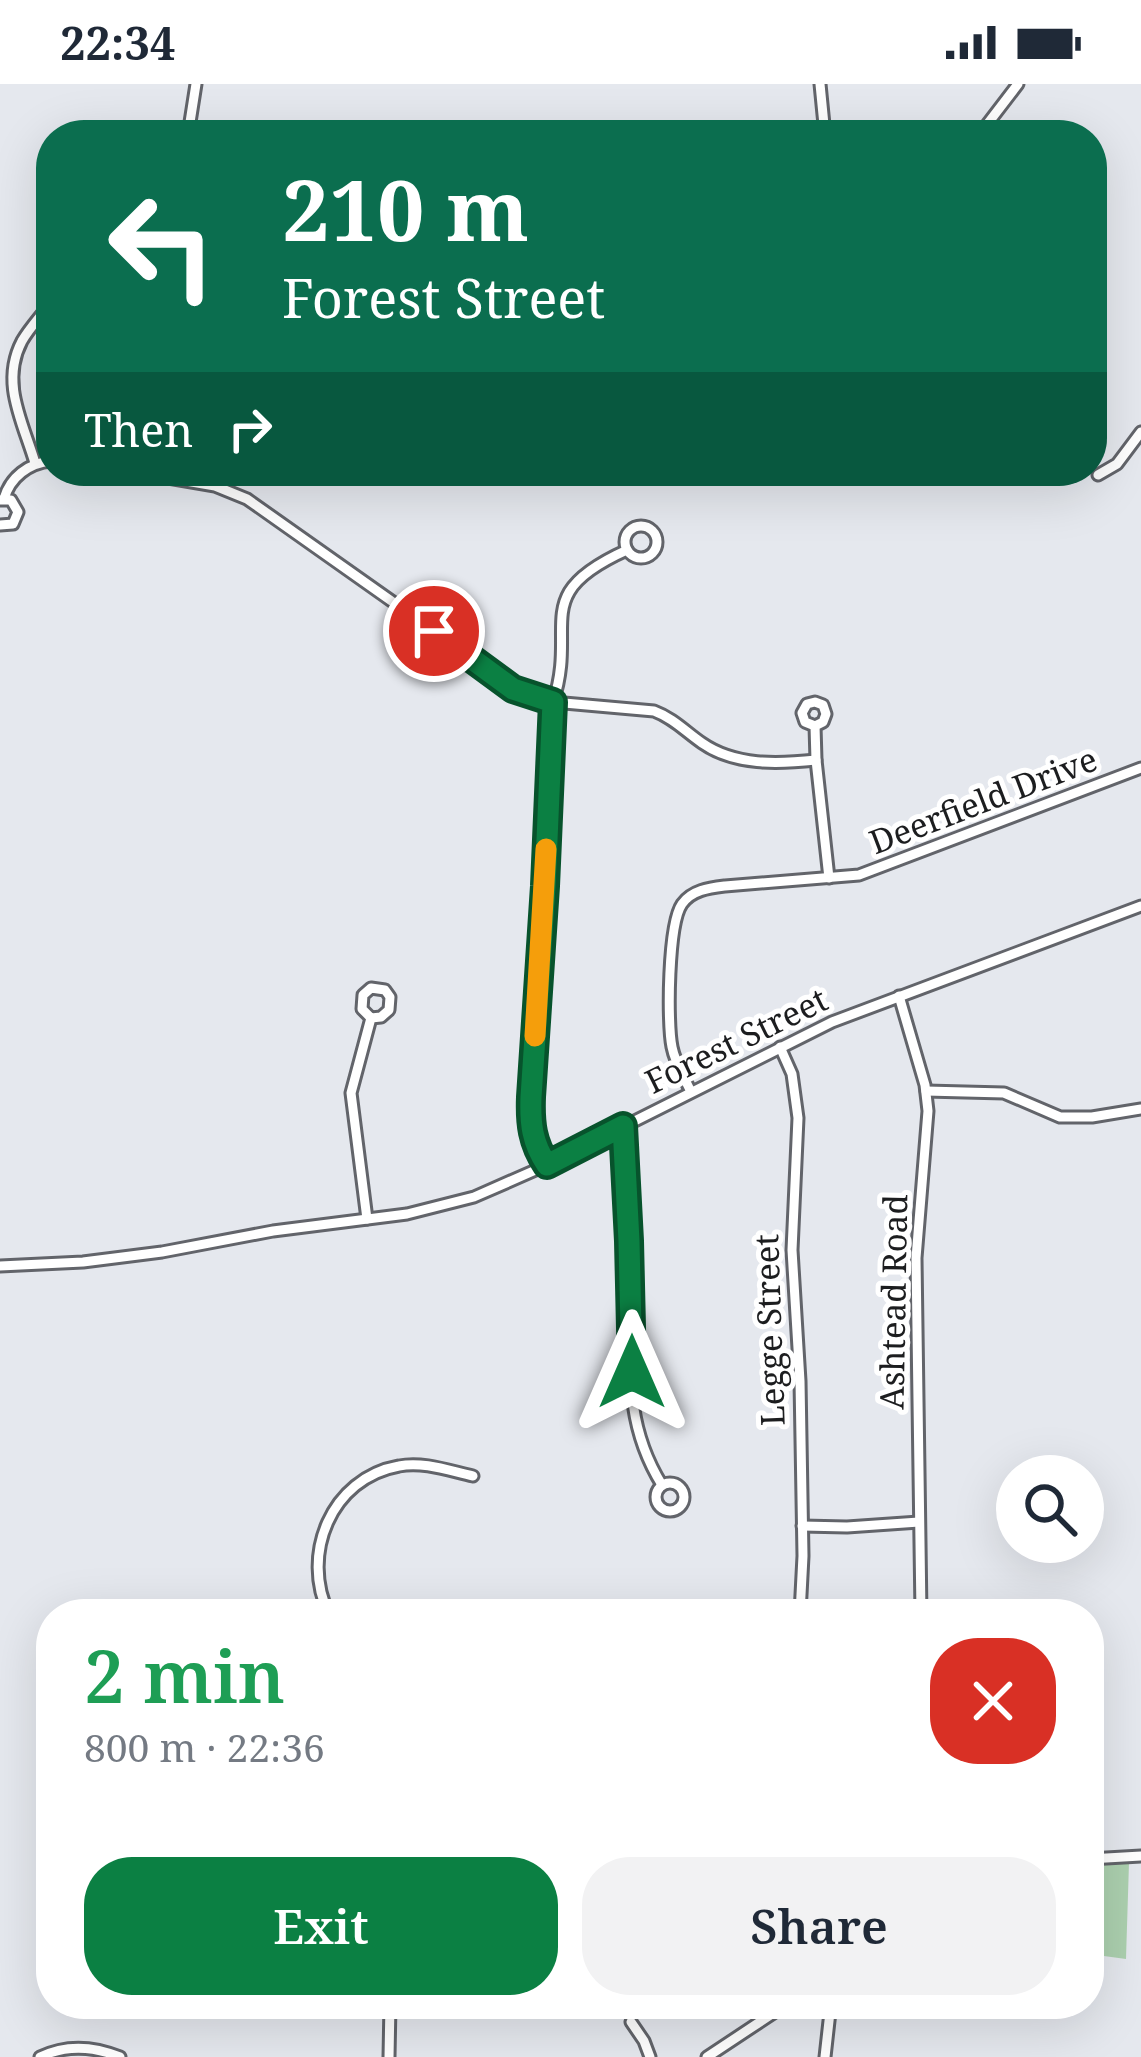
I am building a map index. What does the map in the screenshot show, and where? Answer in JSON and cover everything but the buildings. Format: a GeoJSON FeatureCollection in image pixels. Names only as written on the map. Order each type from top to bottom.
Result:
{"type":"FeatureCollection","features":[{"type":"Feature","properties":{"kind":"street"},"geometry":{"type":"LineString","coordinates":[[190,120],[196,84]]}},
{"type":"Feature","properties":{"kind":"street"},"geometry":{"type":"LineString","coordinates":[[820,84],[824,120]]}},
{"type":"Feature","properties":{"kind":"street"},"geometry":{"type":"LineString","coordinates":[[990,120],[1018,84]]}},
{"type":"Feature","properties":{"kind":"street"},"geometry":{"type":"LineString","coordinates":[[0,525],[13,524],[18,515],[16,505],[2,499],[10,484],[35,463],[15,402],[12,373],[24,338],[36,322]]}},
{"type":"Feature","properties":{"kind":"street"},"geometry":{"type":"LineString","coordinates":[[1107,470],[1141,432]]}},
{"type":"Feature","properties":{"kind":"street"},"geometry":{"type":"LineString","coordinates":[[209,486],[247,499],[513,689],[553,702],[654,711],[734,758],[784,763],[816,760]]}},
{"type":"Feature","properties":{"kind":"street"},"geometry":{"type":"LineString","coordinates":[[547,1165],[533,1139],[530,1110],[561,614],[576,580],[627,550]]}},
{"type":"Feature","properties":{"kind":"street"},"geometry":{"type":"LineString","coordinates":[[815,726],[829,878]]}},
{"type":"Feature","properties":{"kind":"street","name":"Deerfield Drive"},"geometry":{"type":"LineString","coordinates":[[691,1091],[674,1057],[669,1025],[674,928],[682,904],[695,893],[860,875],[1141,768]]}},
{"type":"Feature","properties":{"kind":"street","name":"Forest Street"},"geometry":{"type":"LineString","coordinates":[[0,1266],[121,1257],[367,1220],[474,1197],[832,1022],[1141,906]]}},
{"type":"Feature","properties":{"kind":"street","name":"Ashtead Road"},"geometry":{"type":"LineString","coordinates":[[898,996],[926,1091],[916,1258],[921,1599]]}},
{"type":"Feature","properties":{"kind":"street"},"geometry":{"type":"LineString","coordinates":[[367,1220],[351,1098],[371,1018]]}},
{"type":"Feature","properties":{"kind":"street","name":"Legge Street"},"geometry":{"type":"LineString","coordinates":[[780,1047],[792,1074],[798,1118],[792,1250],[800,1369],[800,1599]]}},
{"type":"Feature","properties":{"kind":"street"},"geometry":{"type":"LineString","coordinates":[[926,1091],[1004,1093],[1060,1117],[1141,1109]]}},
{"type":"Feature","properties":{"kind":"street"},"geometry":{"type":"LineString","coordinates":[[623,1126],[632,1402],[639,1440],[662,1485]]}},
{"type":"Feature","properties":{"kind":"street"},"geometry":{"type":"LineString","coordinates":[[324,1599],[319,1550],[329,1519],[370,1476],[418,1465],[473,1476]]}},
{"type":"Feature","properties":{"kind":"street"},"geometry":{"type":"LineString","coordinates":[[802,1526],[920,1522]]}},
{"type":"Feature","properties":{"kind":"street"},"geometry":{"type":"LineString","coordinates":[[1104,1857],[1141,1856]]}},
{"type":"Feature","properties":{"kind":"street"},"geometry":{"type":"LineString","coordinates":[[389,2057],[390,2019]]}},
{"type":"Feature","properties":{"kind":"street"},"geometry":{"type":"LineString","coordinates":[[707,2057],[764,2019]]}},
{"type":"Feature","properties":{"kind":"street"},"geometry":{"type":"LineString","coordinates":[[825,2057],[829,2019]]}},
{"type":"Feature","properties":{"kind":"street"},"geometry":{"type":"LineString","coordinates":[[631,2022],[650,2057]]}},
{"type":"Feature","properties":{"kind":"street"},"geometry":{"type":"LineString","coordinates":[[40,2057],[72,2048],[120,2057]]}},
{"type":"Feature","properties":{"kind":"green space"},"geometry":{"type":"Polygon","coordinates":[[[1129,1862],[1126,1959],[1104,1956],[1104,1863],[1129,1862]]]}},
{"type":"Feature","properties":{"kind":"slow traffic"},"geometry":{"type":"LineString","coordinates":[[535,1036],[546,849]]}},
{"type":"Feature","properties":{"kind":"route"},"geometry":{"type":"LineString","coordinates":[[434,631],[513,689],[553,702],[532,1131],[547,1165],[623,1126],[632,1372]]}}]}
